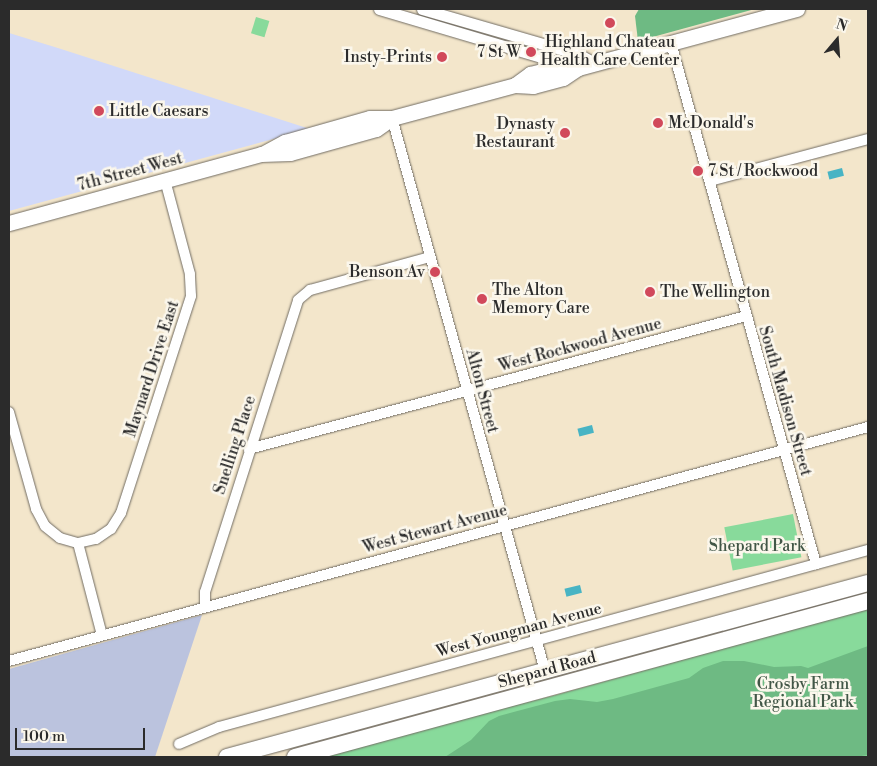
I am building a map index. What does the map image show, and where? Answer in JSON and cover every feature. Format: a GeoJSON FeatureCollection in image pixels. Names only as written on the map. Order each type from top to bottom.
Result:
{"type":"FeatureCollection","features":[{"type":"Feature","properties":{"kind":"highway","name":"Shepard Road"},"geometry":{"type":"LineString","coordinates":[[227,757],[868,583]]}},
{"type":"Feature","properties":{"kind":"highway","name":"Shepard Road"},"geometry":{"type":"LineString","coordinates":[[295,757],[868,601]]}},
{"type":"Feature","properties":{"kind":"highway"},"geometry":{"type":"LineString","coordinates":[[545,671],[551,679],[558,682],[611,671]]}},
{"type":"Feature","properties":{"kind":"highway"},"geometry":{"type":"LineString","coordinates":[[506,700],[536,685],[543,679],[545,671]]}},
{"type":"Feature","properties":{"kind":"main road","name":"7th Street West"},"geometry":{"type":"LineString","coordinates":[[9,223],[262,154],[297,151],[376,129],[392,118],[514,85],[530,74],[559,67],[578,68],[596,64],[797,9]]}},
{"type":"Feature","properties":{"kind":"street"},"geometry":{"type":"LineString","coordinates":[[379,9],[554,61],[596,64]]}},
{"type":"Feature","properties":{"kind":"street"},"geometry":{"type":"LineString","coordinates":[[422,9],[578,54],[596,64]]}},
{"type":"Feature","properties":{"kind":"street","name":"South Madison Street"},"geometry":{"type":"LineString","coordinates":[[670,43],[816,564]]}},
{"type":"Feature","properties":{"kind":"street","name":"Alton Street"},"geometry":{"type":"LineString","coordinates":[[392,118],[545,671]]}},
{"type":"Feature","properties":{"kind":"street"},"geometry":{"type":"LineString","coordinates":[[710,181],[868,139]]}},
{"type":"Feature","properties":{"kind":"street","name":"Maynard Drive East"},"geometry":{"type":"LineString","coordinates":[[78,543],[96,539],[111,529],[120,513],[189,308],[191,296],[190,274],[165,180]]}},
{"type":"Feature","properties":{"kind":"street","name":"Snelling Place"},"geometry":{"type":"LineString","coordinates":[[205,607],[205,592],[298,300],[302,294],[310,290],[430,257]]}},
{"type":"Feature","properties":{"kind":"street","name":"West Rockwood Avenue"},"geometry":{"type":"LineString","coordinates":[[249,450],[746,316]]}},
{"type":"Feature","properties":{"kind":"street"},"geometry":{"type":"LineString","coordinates":[[9,412],[40,518],[50,531],[60,538],[78,543],[102,635]]}},
{"type":"Feature","properties":{"kind":"street","name":"West Stewart Avenue"},"geometry":{"type":"LineString","coordinates":[[9,661],[868,427]]}},
{"type":"Feature","properties":{"kind":"street","name":"West Youngman Avenue"},"geometry":{"type":"LineString","coordinates":[[179,744],[219,727],[868,550]]}},
{"type":"Feature","properties":{"kind":"shaded area"},"geometry":{"type":"Polygon","coordinates":[[[9,33],[61,49],[310,129],[9,211],[9,33]]]}},
{"type":"Feature","properties":{"kind":"shaded area"},"geometry":{"type":"Polygon","coordinates":[[[202,615],[155,757],[9,757],[9,669],[202,615]]]}},
{"type":"Feature","properties":{"kind":"green space"},"geometry":{"type":"Polygon","coordinates":[[[639,9],[755,9],[638,41],[635,16],[639,9]]]}},
{"type":"Feature","properties":{"kind":"green space"},"geometry":{"type":"Polygon","coordinates":[[[256,17],[269,21],[264,37],[251,33],[256,17]]]}},
{"type":"Feature","properties":{"kind":"green space","name":"Shepard Park"},"geometry":{"type":"Polygon","coordinates":[[[793,514],[801,557],[733,571],[724,527],[793,514]]]}},
{"type":"Feature","properties":{"kind":"green space","name":"Crosby Farm Regional Park"},"geometry":{"type":"Polygon","coordinates":[[[868,608],[868,757],[307,757],[552,696],[868,608]]]}},
{"type":"Feature","properties":{"kind":"green space","name":"Crosby Farm Regional Park"},"geometry":{"type":"Polygon","coordinates":[[[868,646],[868,755],[855,757],[445,757],[471,740],[489,721],[499,716],[555,701],[570,699],[597,702],[613,699],[689,678],[703,668],[723,661],[744,661],[774,667],[801,666],[808,668],[868,646]]]}},
{"type":"Feature","properties":{"kind":"water"},"geometry":{"type":"Polygon","coordinates":[[[842,168],[844,176],[829,179],[827,172],[842,168]]]}},
{"type":"Feature","properties":{"kind":"water"},"geometry":{"type":"Polygon","coordinates":[[[592,425],[594,433],[579,436],[577,429],[592,425]]]}},
{"type":"Feature","properties":{"kind":"water"},"geometry":{"type":"Polygon","coordinates":[[[580,585],[582,593],[566,597],[564,589],[580,585]]]}},
{"type":"Feature","properties":{"kind":"place","name":"Highland Chateau Health Care Center"},"geometry":{"type":"Point","coordinates":[610,23]}},
{"type":"Feature","properties":{"kind":"place","name":"7 St W"},"geometry":{"type":"Point","coordinates":[531,52]}},
{"type":"Feature","properties":{"kind":"place","name":"Insty-Prints"},"geometry":{"type":"Point","coordinates":[442,57]}},
{"type":"Feature","properties":{"kind":"place","name":"Little Caesars"},"geometry":{"type":"Point","coordinates":[99,111]}},
{"type":"Feature","properties":{"kind":"place","name":"McDonald's"},"geometry":{"type":"Point","coordinates":[658,123]}},
{"type":"Feature","properties":{"kind":"place","name":"Dynasty Restaurant"},"geometry":{"type":"Point","coordinates":[565,133]}},
{"type":"Feature","properties":{"kind":"place","name":"7 St / Rockwood"},"geometry":{"type":"Point","coordinates":[698,171]}},
{"type":"Feature","properties":{"kind":"place","name":"Benson Av"},"geometry":{"type":"Point","coordinates":[435,272]}},
{"type":"Feature","properties":{"kind":"place","name":"The Wellington"},"geometry":{"type":"Point","coordinates":[650,292]}},
{"type":"Feature","properties":{"kind":"place","name":"The Alton Memory Care"},"geometry":{"type":"Point","coordinates":[482,299]}}]}
